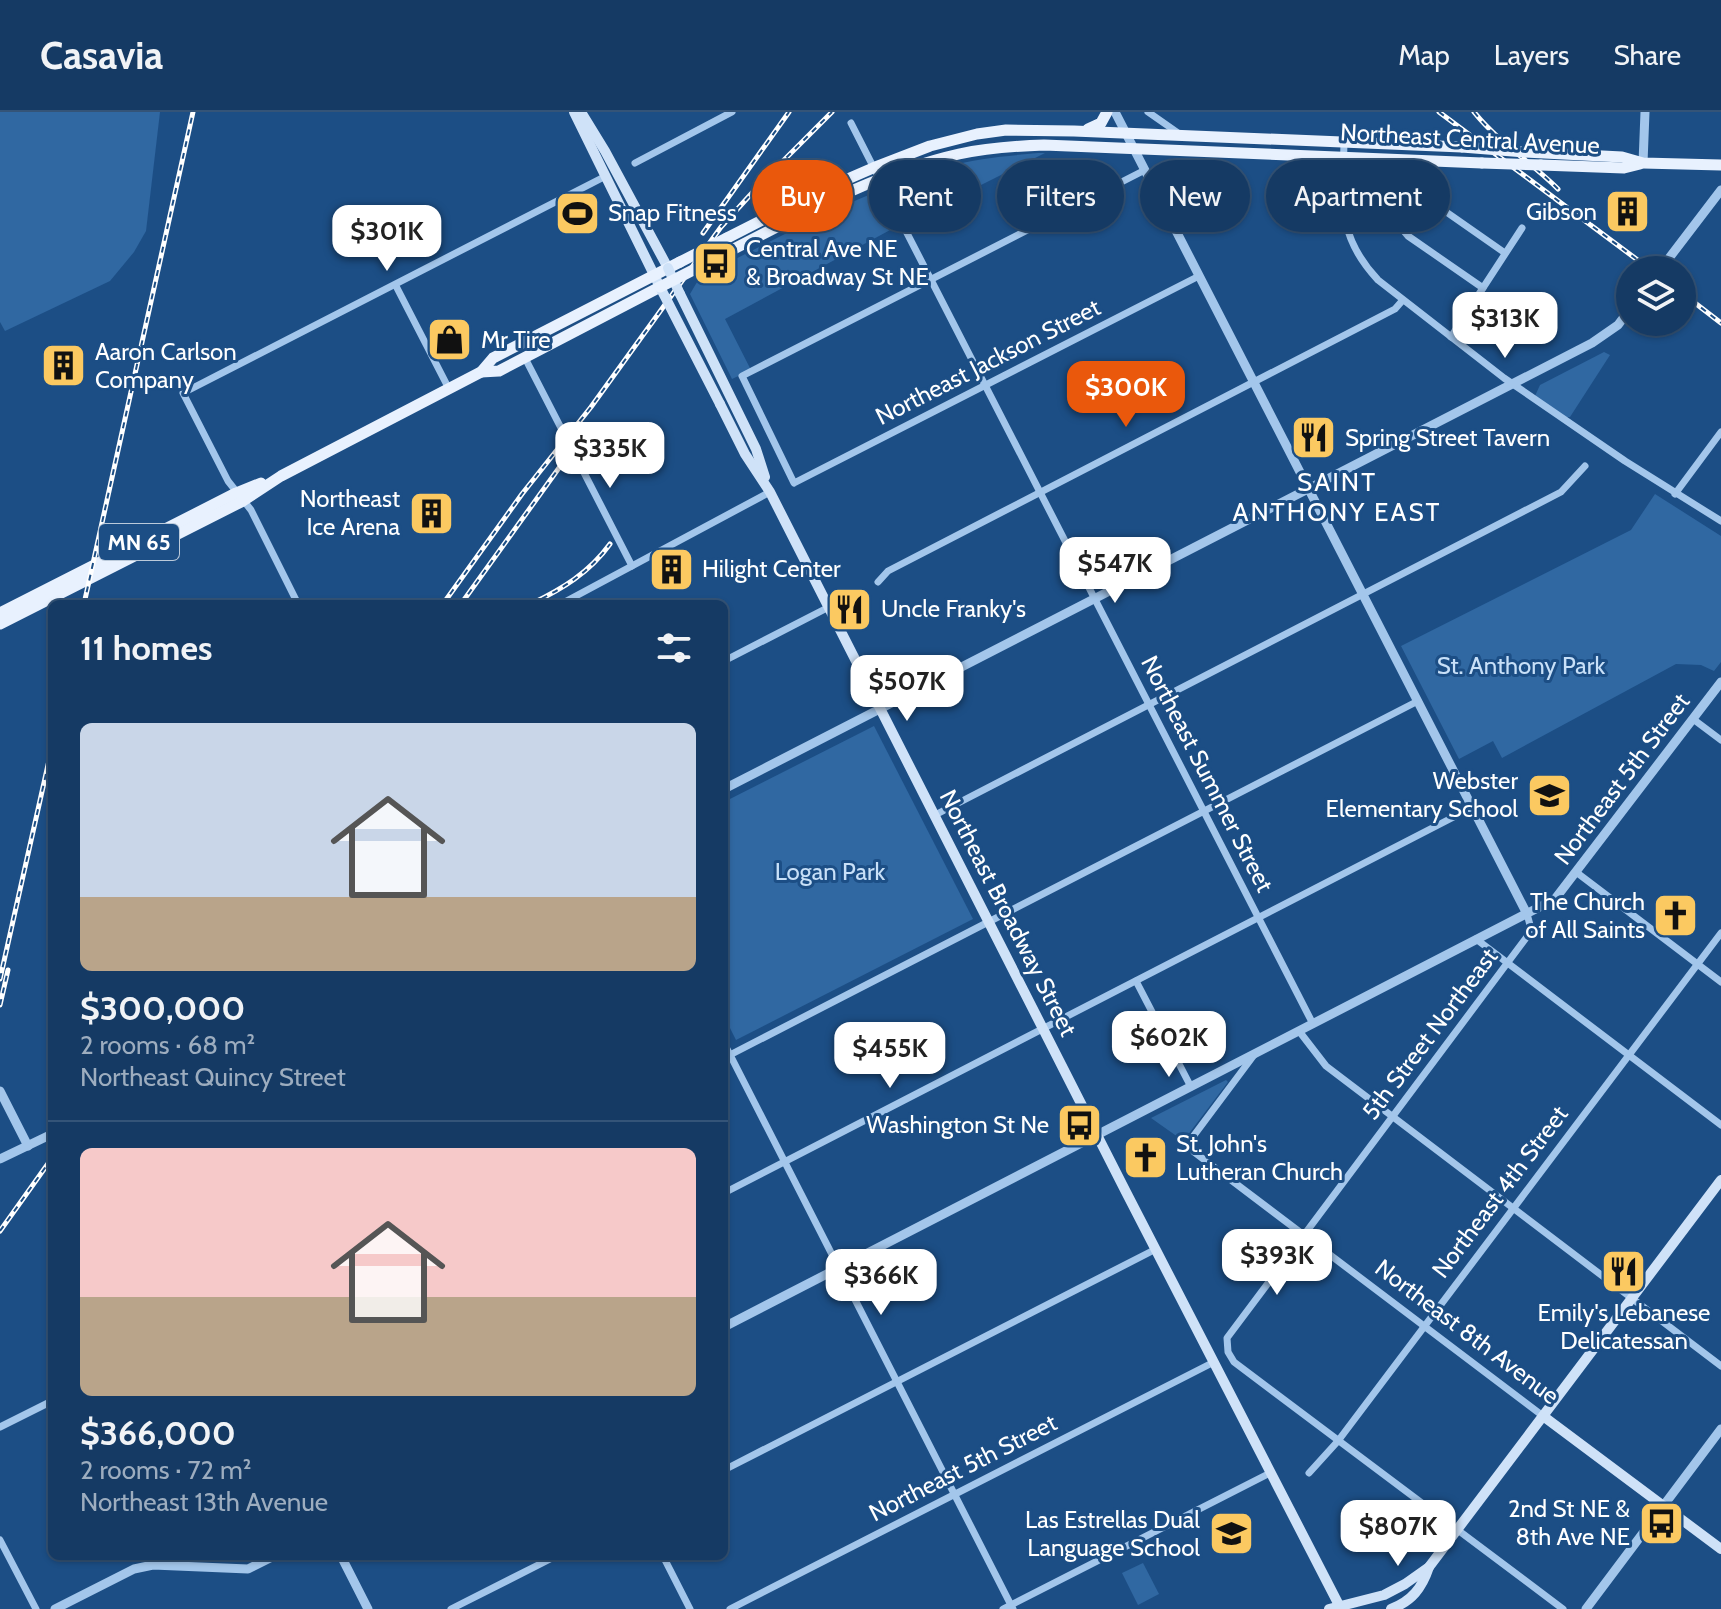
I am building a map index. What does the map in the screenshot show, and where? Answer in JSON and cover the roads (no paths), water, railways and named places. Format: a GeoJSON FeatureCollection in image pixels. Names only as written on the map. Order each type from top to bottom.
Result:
{"type":"FeatureCollection","features":[{"type":"Feature","properties":{"kind":"main road","name":"Northeast Broadway Street"},"geometry":{"type":"LineString","coordinates":[[574,112],[633,235],[745,454],[770,492],[829,607],[1337,1608]]}},
{"type":"Feature","properties":{"kind":"main road","name":"Northeast Broadway Street"},"geometry":{"type":"LineString","coordinates":[[581,112],[668,268],[756,449],[770,492]]}},
{"type":"Feature","properties":{"kind":"main road"},"geometry":{"type":"LineString","coordinates":[[1074,131],[1096,127],[1107,112]]}},
{"type":"Feature","properties":{"kind":"main road","name":"Northeast Central Avenue"},"geometry":{"type":"LineString","coordinates":[[894,160],[930,146],[977,134],[1028,129],[1462,147],[1622,157],[1643,163],[1721,165]]}},
{"type":"Feature","properties":{"kind":"main road","name":"Northeast Central Avenue"},"geometry":{"type":"LineString","coordinates":[[938,160],[999,147],[1044,145],[1624,168],[1643,163]]}},
{"type":"Feature","properties":{"kind":"main road","name":"Northeast Central Avenue"},"geometry":{"type":"LineString","coordinates":[[0,624],[481,372],[493,358],[813,194],[869,170]]}},
{"type":"Feature","properties":{"kind":"main road","name":"Northeast Central Avenue"},"geometry":{"type":"LineString","coordinates":[[481,372],[499,371],[819,206],[869,185]]}},
{"type":"Feature","properties":{"kind":"main road","name":"Northeast Central Avenue"},"geometry":{"type":"LineString","coordinates":[[0,613],[240,497]]}},
{"type":"Feature","properties":{"kind":"main road"},"geometry":{"type":"LineString","coordinates":[[1337,1608],[1384,1595],[1429,1567],[1721,1180]]}},
{"type":"Feature","properties":{"kind":"main road","name":"Northeast 8th Avenue"},"geometry":{"type":"LineString","coordinates":[[1543,1416],[1721,1549]]}},
{"type":"Feature","properties":{"kind":"main road"},"geometry":{"type":"LineString","coordinates":[[1404,1609],[1423,1584],[1429,1567]]}},
{"type":"Feature","properties":{"kind":"main road"},"geometry":{"type":"LineString","coordinates":[[1391,1609],[1414,1596]]}},
{"type":"Feature","properties":{"kind":"street"},"geometry":{"type":"LineString","coordinates":[[711,112],[715,121]]}},
{"type":"Feature","properties":{"kind":"street"},"geometry":{"type":"LineString","coordinates":[[635,163],[732,112]]}},
{"type":"Feature","properties":{"kind":"street"},"geometry":{"type":"LineString","coordinates":[[1115,112],[1140,160]]}},
{"type":"Feature","properties":{"kind":"street"},"geometry":{"type":"LineString","coordinates":[[1148,112],[1182,136]]}},
{"type":"Feature","properties":{"kind":"street"},"geometry":{"type":"LineString","coordinates":[[1643,163],[1645,112]]}},
{"type":"Feature","properties":{"kind":"street"},"geometry":{"type":"LineString","coordinates":[[851,123],[869,160]]}},
{"type":"Feature","properties":{"kind":"street"},"geometry":{"type":"LineString","coordinates":[[1344,142],[1343,211],[1349,237],[1367,269],[1402,301],[1513,384],[1675,494],[1721,521]]}},
{"type":"Feature","properties":{"kind":"street"},"geometry":{"type":"LineString","coordinates":[[931,279],[1140,173]]}},
{"type":"Feature","properties":{"kind":"street"},"geometry":{"type":"LineString","coordinates":[[295,600],[251,510],[228,481],[183,393],[604,177]]}},
{"type":"Feature","properties":{"kind":"street"},"geometry":{"type":"LineString","coordinates":[[1671,256],[1721,190]]}},
{"type":"Feature","properties":{"kind":"street"},"geometry":{"type":"LineString","coordinates":[[1483,288],[1408,236],[1399,219],[1401,210],[1415,200],[1432,202],[1505,253]]}},
{"type":"Feature","properties":{"kind":"street"},"geometry":{"type":"LineString","coordinates":[[1451,337],[1522,228]]}},
{"type":"Feature","properties":{"kind":"street","name":"Northeast Summer Street"},"geometry":{"type":"LineString","coordinates":[[907,232],[1313,1024]]}},
{"type":"Feature","properties":{"kind":"street"},"geometry":{"type":"LineString","coordinates":[[728,1325],[1527,914],[1177,232]]}},
{"type":"Feature","properties":{"kind":"street","name":"Northeast Jackson Street"},"geometry":{"type":"LineString","coordinates":[[931,279],[742,376],[794,483],[1199,276]]}},
{"type":"Feature","properties":{"kind":"street"},"geometry":{"type":"LineString","coordinates":[[396,286],[449,389]]}},
{"type":"Feature","properties":{"kind":"street"},"geometry":{"type":"LineString","coordinates":[[878,582],[888,571],[1395,309],[1402,301]]}},
{"type":"Feature","properties":{"kind":"street"},"geometry":{"type":"LineString","coordinates":[[728,787],[1513,384],[1592,343],[1616,326]]}},
{"type":"Feature","properties":{"kind":"street"},"geometry":{"type":"LineString","coordinates":[[525,358],[632,566]]}},
{"type":"Feature","properties":{"kind":"street"},"geometry":{"type":"LineString","coordinates":[[1675,494],[1721,432]]}},
{"type":"Feature","properties":{"kind":"street"},"geometry":{"type":"LineString","coordinates":[[935,815],[1561,492],[1585,466]]}},
{"type":"Feature","properties":{"kind":"street"},"geometry":{"type":"LineString","coordinates":[[568,600],[770,492]]}},
{"type":"Feature","properties":{"kind":"street"},"geometry":{"type":"LineString","coordinates":[[728,659],[829,607]]}},
{"type":"Feature","properties":{"kind":"street","name":"Northeast 5th Street"},"geometry":{"type":"LineString","coordinates":[[1527,914],[1555,899],[1721,682]]}},
{"type":"Feature","properties":{"kind":"street"},"geometry":{"type":"LineString","coordinates":[[728,1056],[1418,701]]}},
{"type":"Feature","properties":{"kind":"street"},"geometry":{"type":"LineString","coordinates":[[1693,719],[1721,740]]}},
{"type":"Feature","properties":{"kind":"street"},"geometry":{"type":"LineString","coordinates":[[728,1191],[1473,807]]}},
{"type":"Feature","properties":{"kind":"street"},"geometry":{"type":"LineString","coordinates":[[1576,872],[1721,982]]}},
{"type":"Feature","properties":{"kind":"street","name":"5th Street Northeast"},"geometry":{"type":"LineString","coordinates":[[1338,1441],[1234,1362],[1228,1352],[1227,1338],[1529,934],[1527,914]]}},
{"type":"Feature","properties":{"kind":"street","name":"Northeast 4th Street"},"geometry":{"type":"LineString","coordinates":[[1309,1473],[1338,1441],[1721,933]]}},
{"type":"Feature","properties":{"kind":"street"},"geometry":{"type":"LineString","coordinates":[[1476,939],[1721,1125]]}},
{"type":"Feature","properties":{"kind":"street"},"geometry":{"type":"LineString","coordinates":[[1136,981],[1191,1087]]}},
{"type":"Feature","properties":{"kind":"street"},"geometry":{"type":"LineString","coordinates":[[1299,1031],[1326,1066],[1721,1366]]}},
{"type":"Feature","properties":{"kind":"street","name":"Northeast 8th Avenue"},"geometry":{"type":"LineString","coordinates":[[1255,1053],[1192,1138],[1194,1152],[1543,1416]]}},
{"type":"Feature","properties":{"kind":"street"},"geometry":{"type":"LineString","coordinates":[[728,1059],[785,1162],[955,1494],[1009,1608],[1270,1473]]}},
{"type":"Feature","properties":{"kind":"street"},"geometry":{"type":"LineString","coordinates":[[0,1091],[28,1146]]}},
{"type":"Feature","properties":{"kind":"street"},"geometry":{"type":"LineString","coordinates":[[0,1159],[48,1136]]}},
{"type":"Feature","properties":{"kind":"street"},"geometry":{"type":"LineString","coordinates":[[728,1468],[1156,1249]]}},
{"type":"Feature","properties":{"kind":"street","name":"Northeast 5th Street"},"geometry":{"type":"LineString","coordinates":[[730,1609],[1214,1362]]}},
{"type":"Feature","properties":{"kind":"street"},"geometry":{"type":"LineString","coordinates":[[0,1427],[48,1403]]}},
{"type":"Feature","properties":{"kind":"street"},"geometry":{"type":"LineString","coordinates":[[1586,1609],[1721,1429]]}},
{"type":"Feature","properties":{"kind":"street"},"geometry":{"type":"LineString","coordinates":[[1338,1441],[1563,1609]]}},
{"type":"Feature","properties":{"kind":"street"},"geometry":{"type":"LineString","coordinates":[[0,1540],[36,1609]]}},
{"type":"Feature","properties":{"kind":"street"},"geometry":{"type":"LineString","coordinates":[[55,1609],[134,1569],[170,1560]]}},
{"type":"Feature","properties":{"kind":"street"},"geometry":{"type":"LineString","coordinates":[[180,1560],[248,1569],[266,1560]]}},
{"type":"Feature","properties":{"kind":"street"},"geometry":{"type":"LineString","coordinates":[[343,1560],[368,1609]]}},
{"type":"Feature","properties":{"kind":"street"},"geometry":{"type":"LineString","coordinates":[[451,1609],[548,1560]]}},
{"type":"Feature","properties":{"kind":"street"},"geometry":{"type":"LineString","coordinates":[[665,1560],[690,1609]]}},
{"type":"Feature","properties":{"kind":"railway"},"geometry":{"type":"LineString","coordinates":[[85,600],[193,112]]}},
{"type":"Feature","properties":{"kind":"railway"},"geometry":{"type":"LineString","coordinates":[[703,233],[789,112]]}},
{"type":"Feature","properties":{"kind":"railway"},"geometry":{"type":"LineString","coordinates":[[446,600],[721,227],[832,112]]}},
{"type":"Feature","properties":{"kind":"railway"},"geometry":{"type":"LineString","coordinates":[[1439,112],[1632,256]]}},
{"type":"Feature","properties":{"kind":"railway"},"geometry":{"type":"LineString","coordinates":[[1474,112],[1493,133],[1558,189]]}},
{"type":"Feature","properties":{"kind":"railway"},"geometry":{"type":"LineString","coordinates":[[1696,304],[1721,323]]}},
{"type":"Feature","properties":{"kind":"railway"},"geometry":{"type":"LineString","coordinates":[[464,600],[587,429]]}},
{"type":"Feature","properties":{"kind":"railway"},"geometry":{"type":"LineString","coordinates":[[538,600],[574,579],[593,564],[610,544]]}},
{"type":"Feature","properties":{"kind":"railway"},"geometry":{"type":"LineString","coordinates":[[0,979],[48,765]]}},
{"type":"Feature","properties":{"kind":"railway"},"geometry":{"type":"LineString","coordinates":[[0,1005],[8,970]]}},
{"type":"Feature","properties":{"kind":"railway"},"geometry":{"type":"LineString","coordinates":[[0,1231],[48,1164]]}},
{"type":"Feature","properties":{"kind":"place","name":"Gibson"},"geometry":{"type":"Point","coordinates":[1628,212]}},
{"type":"Feature","properties":{"kind":"place","name":"Snap Fitness"},"geometry":{"type":"Point","coordinates":[577,213]}},
{"type":"Feature","properties":{"kind":"place","name":"Central Ave NE & Broadway St NE"},"geometry":{"type":"Point","coordinates":[715,263]}},
{"type":"Feature","properties":{"kind":"place","name":"Mr Tire"},"geometry":{"type":"Point","coordinates":[450,340]}},
{"type":"Feature","properties":{"kind":"place","name":"Aaron Carlson Company"},"geometry":{"type":"Point","coordinates":[64,366]}},
{"type":"Feature","properties":{"kind":"place","name":"Spring Street Tavern"},"geometry":{"type":"Point","coordinates":[1314,438]}},
{"type":"Feature","properties":{"kind":"place","name":"Northeast Ice Arena"},"geometry":{"type":"Point","coordinates":[431,513]}},
{"type":"Feature","properties":{"kind":"place","name":"Hilight Center"},"geometry":{"type":"Point","coordinates":[671,569]}},
{"type":"Feature","properties":{"kind":"place","name":"Uncle Franky's"},"geometry":{"type":"Point","coordinates":[850,609]}},
{"type":"Feature","properties":{"kind":"place","name":"Webster Elementary School"},"geometry":{"type":"Point","coordinates":[1549,795]}},
{"type":"Feature","properties":{"kind":"place","name":"The Church of All Saints"},"geometry":{"type":"Point","coordinates":[1676,916]}},
{"type":"Feature","properties":{"kind":"place","name":"Washington St Ne"},"geometry":{"type":"Point","coordinates":[1080,1125]}},
{"type":"Feature","properties":{"kind":"place","name":"St. John's Lutheran Church"},"geometry":{"type":"Point","coordinates":[1145,1158]}},
{"type":"Feature","properties":{"kind":"place","name":"Emily's Lebanese Delicatessan"},"geometry":{"type":"Point","coordinates":[1624,1271]}},
{"type":"Feature","properties":{"kind":"place","name":"2nd St NE & 8th Ave NE"},"geometry":{"type":"Point","coordinates":[1661,1523]}},
{"type":"Feature","properties":{"kind":"place","name":"Las Estrellas Dual Language School"},"geometry":{"type":"Point","coordinates":[1231,1534]}},
{"type":"Feature","properties":{"kind":"district","name":"SAINT ANTHONY EAST"},"geometry":{"type":"Point","coordinates":[1337,497]}},
{"type":"Feature","properties":{"kind":"park label","name":"St. Anthony Park"},"geometry":{"type":"Point","coordinates":[1521,666]}},
{"type":"Feature","properties":{"kind":"park label","name":"Logan Park"},"geometry":{"type":"Point","coordinates":[830,872]}}]}
